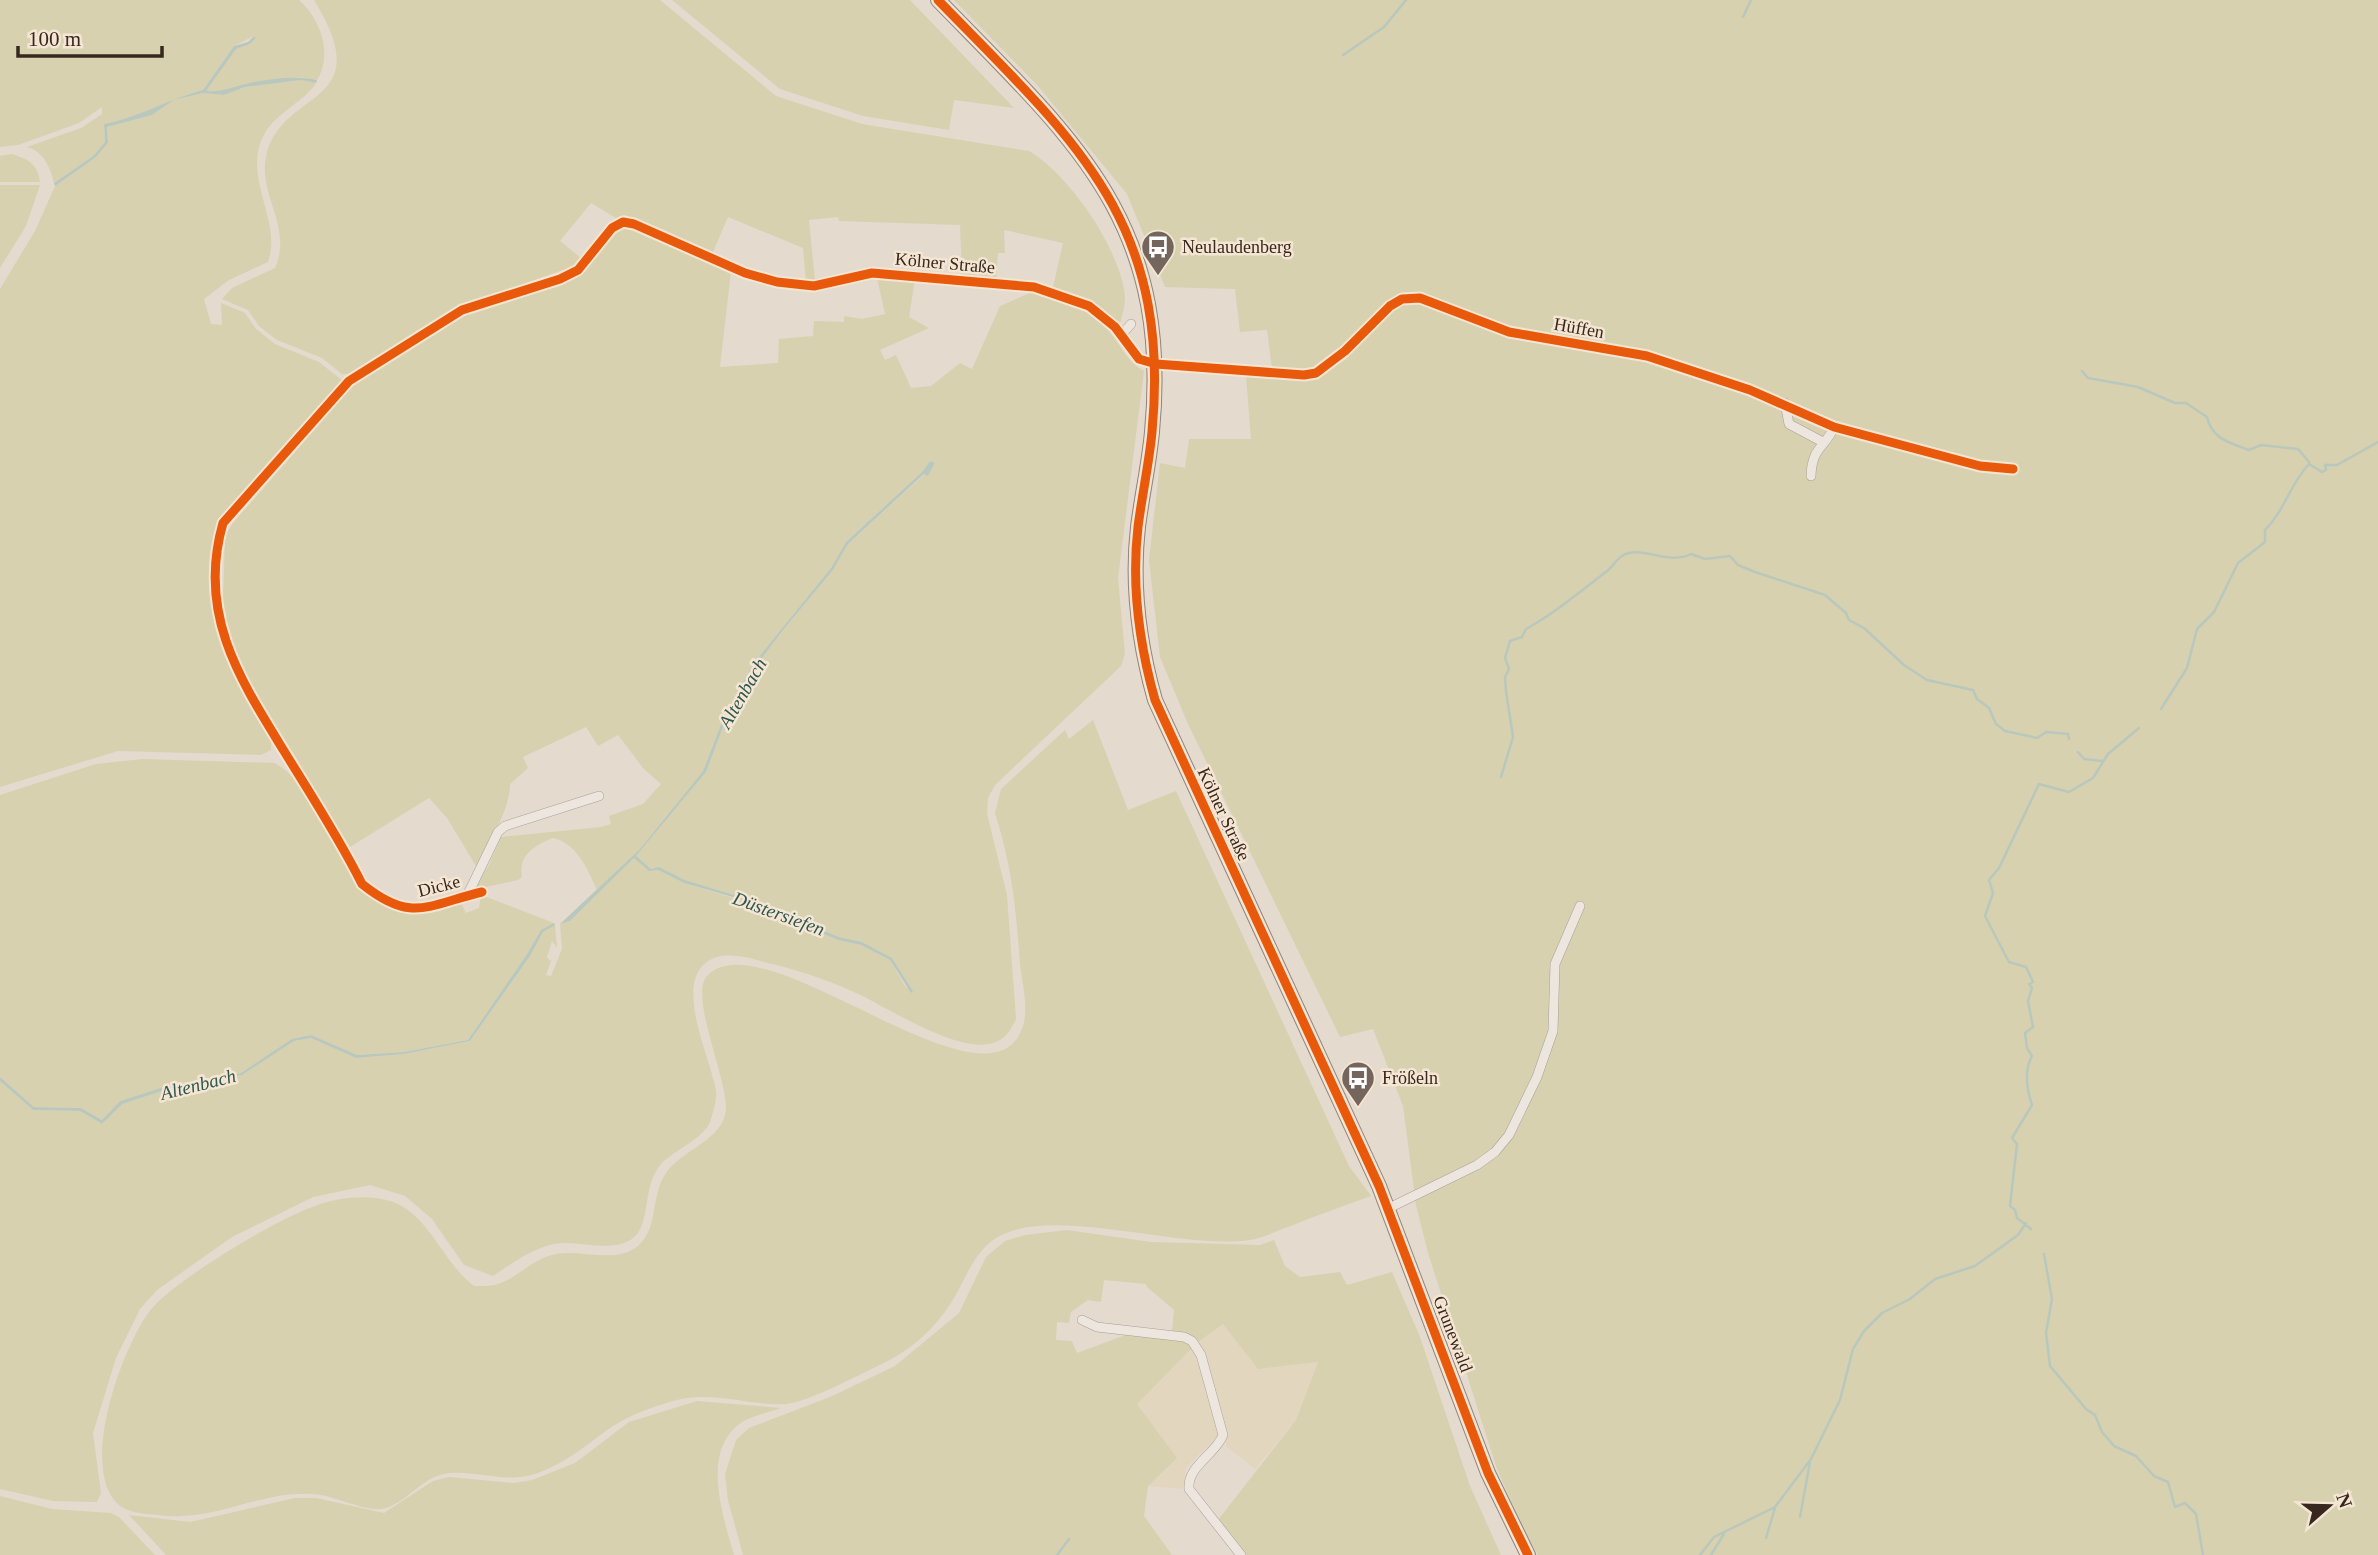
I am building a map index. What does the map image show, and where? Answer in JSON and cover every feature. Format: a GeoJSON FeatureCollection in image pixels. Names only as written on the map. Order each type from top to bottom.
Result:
{"type":"FeatureCollection","features":[{"type":"Feature","properties":{"kind":"main road","name":"Kölner Straße"},"geometry":{"type":"LineString","coordinates":[[938,0],[1058,124],[1112,201],[1145,282],[1156,364],[1152,433],[1138,530],[1135,572],[1143,657],[1156,700],[1383,1197]]}},
{"type":"Feature","properties":{"kind":"main road","name":"Grunewald"},"geometry":{"type":"LineString","coordinates":[[1383,1197],[1492,1485],[1528,1555]]}},
{"type":"Feature","properties":{"kind":"street","name":"Kölner Straße"},"geometry":{"type":"LineString","coordinates":[[346,852],[252,699],[226,648],[220,625],[215,576],[217,544],[223,523],[349,381],[463,310],[560,279],[578,270],[612,228],[623,222],[762,279],[814,286],[872,273],[1034,287],[1089,306],[1104,316],[1139,359],[1156,364]]}},
{"type":"Feature","properties":{"kind":"street","name":"Hüffen"},"geometry":{"type":"LineString","coordinates":[[1156,364],[1304,375],[1316,373],[1345,351],[1390,306],[1402,299],[1420,298],[1509,332],[1647,356],[1785,403],[1834,427],[1980,466],[2013,469]]}},
{"type":"Feature","properties":{"kind":"street"},"geometry":{"type":"LineString","coordinates":[[1121,335],[1131,324]]}},
{"type":"Feature","properties":{"kind":"street"},"geometry":{"type":"LineString","coordinates":[[1785,403],[1789,424],[1821,441]]}},
{"type":"Feature","properties":{"kind":"street"},"geometry":{"type":"LineString","coordinates":[[1811,476],[1811,463],[1821,441],[1830,435],[1834,427]]}},
{"type":"Feature","properties":{"kind":"street","name":"Dicke"},"geometry":{"type":"LineString","coordinates":[[467,896],[498,832],[505,826],[599,796]]}},
{"type":"Feature","properties":{"kind":"street","name":"Dicke"},"geometry":{"type":"LineString","coordinates":[[346,852],[362,884],[382,900],[401,908],[420,909],[482,892]]}},
{"type":"Feature","properties":{"kind":"street"},"geometry":{"type":"LineString","coordinates":[[1383,1197],[1477,1165],[1495,1152],[1509,1135],[1537,1077],[1553,1031],[1555,964],[1580,906]]}},
{"type":"Feature","properties":{"kind":"street"},"geometry":{"type":"LineString","coordinates":[[1082,1320],[1097,1327],[1184,1336],[1198,1347],[1223,1434],[1219,1444],[1192,1474],[1189,1489],[1241,1555]]}},
{"type":"Feature","properties":{"kind":"shaded area"},"geometry":{"type":"Polygon","coordinates":[[[0,0],[299,0],[319,27],[324,49],[322,70],[317,80],[288,78],[233,89],[206,91],[236,48],[250,44],[256,38],[254,36],[234,46],[203,90],[104,124],[105,142],[93,156],[54,183],[45,161],[38,152],[27,147],[81,128],[102,114],[102,107],[79,123],[18,145],[0,147],[0,0]]]}},
{"type":"Feature","properties":{"kind":"shaded area"},"geometry":{"type":"Polygon","coordinates":[[[314,0],[660,0],[776,96],[862,124],[1029,151],[1044,162],[1076,195],[1103,236],[1114,258],[1125,297],[1120,324],[1103,309],[1053,287],[1063,243],[1004,230],[1005,253],[998,253],[996,279],[958,276],[962,272],[960,225],[839,221],[838,217],[809,220],[815,281],[806,281],[803,248],[728,217],[712,254],[625,215],[616,218],[591,203],[560,241],[581,258],[574,266],[460,306],[350,374],[342,374],[322,358],[277,340],[259,326],[248,310],[222,299],[232,288],[275,268],[280,238],[267,185],[266,157],[275,135],[289,118],[320,93],[332,79],[337,61],[332,35],[314,0]]]}},
{"type":"Feature","properties":{"kind":"shaded area"},"geometry":{"type":"Polygon","coordinates":[[[672,0],[910,0],[1014,108],[954,100],[949,130],[863,116],[780,89],[672,0]]]}},
{"type":"Feature","properties":{"kind":"shaded area"},"geometry":{"type":"Polygon","coordinates":[[[954,0],[2378,0],[2378,1555],[1538,1555],[1519,1521],[1496,1466],[1428,1253],[1416,1205],[1403,1106],[1373,1029],[1340,1037],[1188,724],[1160,657],[1149,560],[1160,463],[1185,468],[1189,439],[1251,439],[1246,376],[1307,378],[1307,370],[1272,369],[1267,330],[1240,332],[1235,289],[1165,287],[1127,194],[1038,86],[954,0]]]}},
{"type":"Feature","properties":{"kind":"shaded area"},"geometry":{"type":"Polygon","coordinates":[[[301,80],[316,83],[270,126],[259,149],[259,182],[270,230],[268,262],[229,280],[204,299],[211,324],[222,325],[221,303],[245,313],[256,329],[275,344],[319,362],[343,381],[224,517],[213,547],[212,571],[217,624],[238,681],[271,738],[271,750],[261,755],[118,751],[0,787],[0,289],[35,231],[55,186],[95,158],[108,143],[107,127],[152,115],[174,100],[203,93],[224,95],[245,87],[301,80]]]}},
{"type":"Feature","properties":{"kind":"shaded area"},"geometry":{"type":"Polygon","coordinates":[[[12,154],[31,163],[40,182],[0,182],[0,156],[12,154]]]}},
{"type":"Feature","properties":{"kind":"shaded area"},"geometry":{"type":"Polygon","coordinates":[[[0,185],[40,185],[26,226],[0,268],[0,185]]]}},
{"type":"Feature","properties":{"kind":"shaded area"},"geometry":{"type":"Polygon","coordinates":[[[622,229],[633,229],[731,271],[720,367],[778,363],[779,339],[813,336],[814,321],[844,322],[844,316],[862,319],[885,314],[877,278],[915,279],[909,317],[929,328],[880,350],[885,360],[896,355],[911,388],[931,386],[960,363],[972,369],[1000,306],[1032,292],[1062,301],[1091,315],[1107,329],[1132,362],[1144,371],[1118,578],[1125,654],[1121,666],[995,785],[988,798],[987,814],[1007,895],[1016,1019],[1006,1035],[996,1042],[981,1045],[964,1042],[924,1028],[854,992],[810,975],[747,958],[717,957],[702,966],[695,980],[693,997],[716,1091],[710,1122],[696,1139],[668,1158],[656,1172],[651,1182],[642,1224],[632,1239],[604,1246],[563,1243],[546,1246],[515,1261],[493,1276],[464,1265],[432,1219],[405,1196],[370,1185],[313,1197],[232,1237],[157,1290],[140,1309],[116,1358],[93,1433],[101,1493],[97,1502],[53,1501],[0,1489],[0,1081],[33,1110],[80,1111],[102,1124],[121,1104],[162,1091],[242,1075],[294,1041],[311,1038],[356,1058],[404,1054],[470,1041],[530,956],[543,932],[555,925],[557,948],[552,941],[547,957],[550,961],[552,959],[546,975],[551,976],[562,949],[560,924],[570,921],[634,858],[649,871],[658,870],[684,883],[743,901],[838,940],[861,945],[890,960],[905,986],[913,991],[892,958],[862,942],[839,937],[744,898],[685,880],[659,868],[651,869],[636,856],[706,772],[726,719],[756,666],[833,570],[848,544],[925,474],[928,476],[935,463],[930,461],[922,472],[846,542],[831,568],[753,664],[724,717],[703,771],[640,849],[597,890],[575,851],[569,845],[553,838],[529,852],[521,869],[522,877],[518,880],[477,889],[475,885],[488,867],[501,837],[601,827],[611,824],[609,816],[643,804],[661,784],[643,768],[618,735],[598,746],[586,727],[523,757],[528,768],[510,784],[503,815],[476,866],[447,818],[429,798],[350,847],[245,674],[232,644],[223,602],[225,536],[233,523],[356,382],[464,314],[565,282],[581,270],[607,241],[622,229]]]}},
{"type":"Feature","properties":{"kind":"shaded area"},"geometry":{"type":"Polygon","coordinates":[[[1093,720],[1128,810],[1176,791],[1349,1166],[1371,1196],[1250,1240],[1190,1240],[1057,1225],[1028,1227],[1004,1234],[986,1246],[951,1303],[930,1329],[905,1351],[886,1362],[821,1393],[786,1404],[704,1397],[660,1405],[613,1426],[559,1464],[527,1476],[461,1473],[440,1475],[422,1484],[399,1502],[381,1509],[366,1508],[313,1494],[274,1497],[199,1515],[153,1515],[120,1506],[108,1489],[103,1466],[103,1439],[117,1380],[138,1329],[149,1312],[179,1284],[226,1252],[277,1223],[334,1200],[364,1197],[393,1202],[406,1208],[427,1228],[463,1277],[474,1286],[503,1282],[540,1260],[556,1254],[620,1254],[639,1245],[649,1229],[661,1182],[666,1173],[718,1129],[726,1109],[725,1095],[705,1018],[703,986],[707,976],[735,965],[776,973],[825,992],[927,1039],[971,1052],[1005,1049],[1024,1022],[1025,1008],[1012,888],[1006,852],[995,813],[1001,789],[1065,730],[1069,739],[1093,720]]]}},
{"type":"Feature","properties":{"kind":"shaded area"},"geometry":{"type":"Polygon","coordinates":[[[142,759],[275,763],[293,777],[307,795],[354,878],[369,895],[399,912],[455,904],[462,905],[466,913],[479,908],[481,895],[554,923],[541,930],[468,1040],[404,1052],[356,1055],[311,1035],[293,1039],[241,1073],[162,1088],[120,1101],[102,1120],[81,1108],[34,1107],[0,1077],[0,795],[96,764],[142,759]]]}},
{"type":"Feature","properties":{"kind":"shaded area"},"geometry":{"type":"Polygon","coordinates":[[[1067,1230],[1151,1242],[1260,1245],[1274,1240],[1285,1266],[1300,1277],[1340,1272],[1347,1285],[1392,1272],[1420,1337],[1470,1486],[1501,1555],[1247,1555],[1218,1520],[1296,1420],[1318,1362],[1258,1369],[1223,1324],[1198,1342],[1190,1335],[1172,1332],[1174,1310],[1146,1284],[1104,1280],[1101,1302],[1088,1300],[1071,1312],[1069,1323],[1057,1322],[1056,1340],[1072,1341],[1077,1353],[1128,1334],[1178,1339],[1193,1347],[1137,1404],[1177,1458],[1148,1486],[1144,1516],[1172,1555],[743,1555],[728,1500],[725,1474],[736,1440],[749,1428],[830,1397],[895,1366],[959,1313],[986,1257],[1005,1241],[1025,1235],[1067,1230]]]}},
{"type":"Feature","properties":{"kind":"shaded area"},"geometry":{"type":"Polygon","coordinates":[[[1223,1323],[1318,1361],[1296,1420],[1255,1469],[1227,1447],[1204,1353],[1198,1342],[1223,1323]]]}},
{"type":"Feature","properties":{"kind":"shaded area"},"geometry":{"type":"Polygon","coordinates":[[[1193,1347],[1218,1427],[1217,1437],[1186,1468],[1184,1489],[1148,1486],[1136,1404],[1193,1347]]]}},
{"type":"Feature","properties":{"kind":"shaded area"},"geometry":{"type":"Polygon","coordinates":[[[697,1401],[781,1408],[744,1421],[730,1433],[722,1448],[718,1465],[720,1503],[734,1555],[166,1555],[129,1515],[190,1522],[295,1498],[316,1498],[384,1513],[433,1481],[449,1477],[514,1483],[532,1480],[575,1463],[629,1422],[697,1401]]]}},
{"type":"Feature","properties":{"kind":"shaded area"},"geometry":{"type":"Polygon","coordinates":[[[0,1496],[52,1509],[111,1513],[119,1517],[155,1555],[0,1555],[0,1496]]]}},
{"type":"Feature","properties":{"kind":"water"},"geometry":{"type":"Polygon","coordinates":[[[254,36],[256,38],[250,44],[236,49],[206,91],[281,78],[317,80],[316,83],[301,80],[245,87],[224,95],[203,93],[174,100],[152,115],[107,127],[108,143],[95,158],[55,186],[54,183],[93,156],[105,142],[104,124],[203,90],[234,46],[248,42],[254,36]]]}},
{"type":"Feature","properties":{"kind":"water","name":"Düstersiefen"},"geometry":{"type":"Polygon","coordinates":[[[930,461],[935,463],[928,476],[924,474],[848,544],[833,570],[756,666],[726,719],[706,772],[636,856],[651,869],[659,867],[685,880],[744,898],[839,937],[862,942],[892,958],[913,991],[911,993],[890,960],[861,945],[838,940],[743,900],[684,883],[658,870],[649,871],[634,858],[570,921],[560,924],[640,849],[703,771],[724,717],[753,664],[831,568],[846,542],[922,472],[930,461]]]}},
{"type":"Feature","properties":{"kind":"water"},"geometry":{"type":"Polygon","coordinates":[[[554,923],[555,925],[543,932],[530,956],[470,1041],[404,1054],[356,1058],[311,1038],[294,1041],[242,1075],[162,1091],[122,1104],[102,1124],[80,1111],[33,1110],[0,1081],[0,1077],[34,1107],[81,1108],[102,1120],[120,1101],[161,1088],[241,1073],[292,1039],[311,1035],[357,1055],[404,1052],[468,1040],[541,930],[554,923]]]}},
{"type":"Feature","properties":{"kind":"waterway"},"geometry":{"type":"LineString","coordinates":[[1343,55],[1384,27],[1406,0]]}},
{"type":"Feature","properties":{"kind":"waterway"},"geometry":{"type":"LineString","coordinates":[[1743,17],[1751,0]]}},
{"type":"Feature","properties":{"kind":"waterway"},"geometry":{"type":"LineString","coordinates":[[2082,371],[2088,378],[2138,387],[2175,403],[2186,403],[2207,417],[2217,435],[2235,445],[2249,450],[2261,445],[2298,449],[2309,462]]}},
{"type":"Feature","properties":{"kind":"waterway"},"geometry":{"type":"LineString","coordinates":[[2161,709],[2187,668],[2197,629],[2214,612],[2238,563],[2265,542],[2265,530],[2278,514],[2302,472],[2309,464],[2322,472],[2326,470],[2325,465],[2337,465],[2378,442]]}},
{"type":"Feature","properties":{"kind":"waterway"},"geometry":{"type":"LineString","coordinates":[[1501,777],[1513,737],[1505,677],[1509,669],[1505,658],[1510,641],[1522,637],[1526,629],[1578,594],[1622,556],[1637,552],[1673,558],[1691,554],[1705,559],[1730,556],[1738,565],[1755,572],[1825,595],[1846,613],[1849,620],[1864,628],[1904,665],[1927,680],[1973,690],[1977,699],[1989,708],[1996,724],[2005,731],[2037,738],[2046,732],[2068,734],[2069,739]]}},
{"type":"Feature","properties":{"kind":"waterway"},"geometry":{"type":"LineString","coordinates":[[2031,1229],[2017,1218],[2015,1210],[2010,1206],[2017,1144],[2012,1138],[2032,1105],[2027,1080],[2032,1056],[2027,1048],[2025,1033],[2033,1027],[2028,1001],[2032,988],[2029,984],[2033,982],[2026,967],[2009,962],[1985,916],[1993,893],[1989,880],[1999,868],[2039,784],[2069,792],[2093,778],[2108,754],[2139,728]]}},
{"type":"Feature","properties":{"kind":"waterway"},"geometry":{"type":"LineString","coordinates":[[2078,752],[2084,759],[2102,761]]}},
{"type":"Feature","properties":{"kind":"waterway"},"geometry":{"type":"LineString","coordinates":[[1700,1555],[1714,1537],[1775,1507],[1811,1459],[1840,1400],[1853,1349],[1864,1331],[1882,1313],[1910,1299],[1935,1279],[1975,1266],[2018,1235],[2026,1223]]}},
{"type":"Feature","properties":{"kind":"waterway"},"geometry":{"type":"LineString","coordinates":[[2044,1254],[2052,1299],[2046,1333],[2050,1366],[2086,1409],[2095,1415],[2102,1432],[2114,1446],[2136,1456],[2154,1476],[2168,1482],[2175,1507],[2185,1503],[2196,1514],[2203,1555]]}},
{"type":"Feature","properties":{"kind":"waterway"},"geometry":{"type":"LineString","coordinates":[[1800,1517],[1810,1462]]}},
{"type":"Feature","properties":{"kind":"waterway"},"geometry":{"type":"LineString","coordinates":[[1766,1538],[1775,1508]]}},
{"type":"Feature","properties":{"kind":"waterway"},"geometry":{"type":"LineString","coordinates":[[1711,1555],[1724,1534]]}},
{"type":"Feature","properties":{"kind":"waterway"},"geometry":{"type":"LineString","coordinates":[[1057,1555],[1069,1539]]}},
{"type":"Feature","properties":{"kind":"cycle path"},"geometry":{"type":"LineString","coordinates":[[938,0],[1032,97],[1071,142],[1104,189],[1129,239],[1146,295],[1154,358],[1152,432],[1138,527],[1135,571],[1141,636],[1155,700],[1379,1186],[1488,1473],[1528,1555]]}},
{"type":"Feature","properties":{"kind":"cycle path"},"geometry":{"type":"LineString","coordinates":[[482,892],[433,906],[407,908],[394,904],[362,884],[238,671],[219,615],[215,586],[216,556],[223,523],[349,381],[462,310],[560,279],[578,270],[612,228],[623,222],[634,224],[745,273],[777,282],[814,286],[872,273],[1034,287],[1089,306],[1115,327],[1139,359],[1156,364],[1304,375],[1316,373],[1345,351],[1390,306],[1402,299],[1420,298],[1509,332],[1647,356],[1750,390],[1834,427],[1980,466],[2013,469]]}},
{"type":"Feature","properties":{"kind":"place","name":"Neulaudenberg"},"geometry":{"type":"Point","coordinates":[1158,277]}},
{"type":"Feature","properties":{"kind":"place","name":"Frößeln"},"geometry":{"type":"Point","coordinates":[1358,1108]}},
{"type":"Feature","properties":{"kind":"water label","name":"Altenbach"},"geometry":{"type":"Point","coordinates":[742,693]}},
{"type":"Feature","properties":{"kind":"water label","name":"Altenbach"},"geometry":{"type":"Point","coordinates":[198,1084]}}]}
